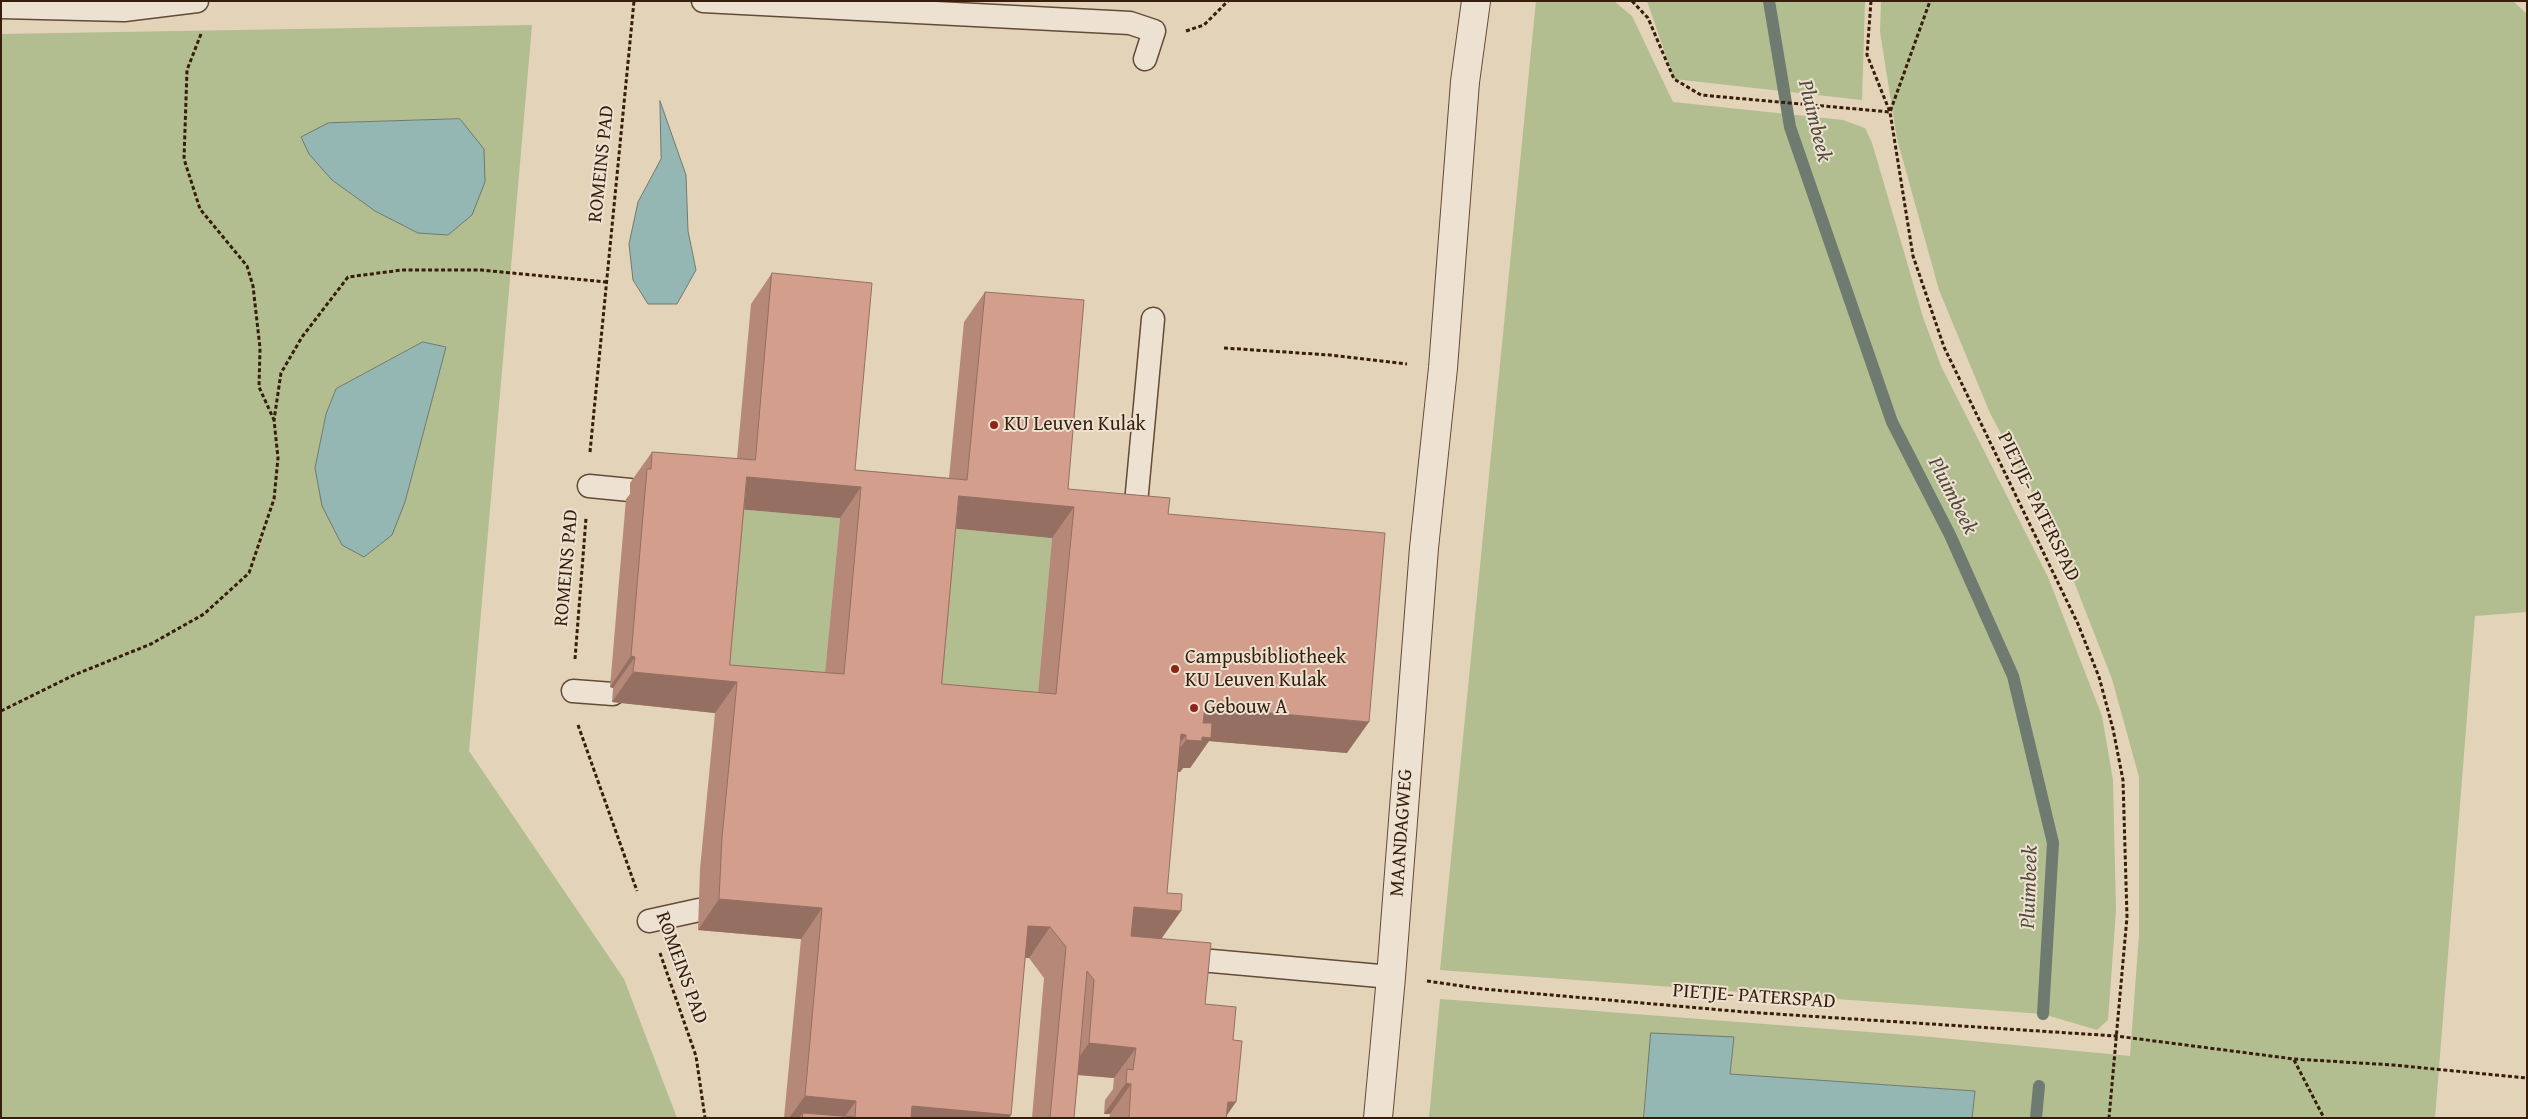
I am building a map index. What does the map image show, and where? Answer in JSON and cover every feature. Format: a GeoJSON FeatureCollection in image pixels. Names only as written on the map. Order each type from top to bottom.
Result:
{"type":"FeatureCollection","features":[{"type":"Feature","properties":{"kind":"street","name":"MAANDAGWEG"},"geometry":{"type":"LineString","coordinates":[[1378,1118],[1391,977],[1424,548],[1443,368],[1465,82],[1476,1]]}},
{"type":"Feature","properties":{"kind":"lane"},"geometry":{"type":"LineString","coordinates":[[1,7],[124,10],[197,1]]}},
{"type":"Feature","properties":{"kind":"lane"},"geometry":{"type":"LineString","coordinates":[[703,1],[1130,23],[1154,31],[1145,60]]}},
{"type":"Feature","properties":{"kind":"lane"},"geometry":{"type":"LineString","coordinates":[[1134,528],[1153,319]]}},
{"type":"Feature","properties":{"kind":"lane"},"geometry":{"type":"LineString","coordinates":[[589,486],[630,490]]}},
{"type":"Feature","properties":{"kind":"lane"},"geometry":{"type":"LineString","coordinates":[[573,692],[613,694]]}},
{"type":"Feature","properties":{"kind":"lane"},"geometry":{"type":"LineString","coordinates":[[649,921],[699,910]]}},
{"type":"Feature","properties":{"kind":"lane"},"geometry":{"type":"LineString","coordinates":[[1158,957],[1391,977]]}},
{"type":"Feature","properties":{"kind":"path","name":"ROMEINS PAD"},"geometry":{"type":"LineString","coordinates":[[634,1],[590,428],[589,486],[573,692],[578,728],[696,1056],[705,1118]]}},
{"type":"Feature","properties":{"kind":"path"},"geometry":{"type":"LineString","coordinates":[[1154,31],[1179,33],[1204,25],[1228,1]]}},
{"type":"Feature","properties":{"kind":"path"},"geometry":{"type":"LineString","coordinates":[[1632,1],[1648,18],[1674,79],[1701,95],[1890,112],[1930,1]]}},
{"type":"Feature","properties":{"kind":"path","name":"PIETJE- PATERSPAD"},"geometry":{"type":"LineString","coordinates":[[1871,1],[1867,55],[1890,112],[1913,256],[1944,347],[2078,624],[2099,677],[2113,729],[2123,780],[2127,917],[2109,1118]]}},
{"type":"Feature","properties":{"kind":"path"},"geometry":{"type":"LineString","coordinates":[[204,27],[187,70],[184,159],[200,209],[247,266],[253,286],[260,348],[259,387],[274,420]]}},
{"type":"Feature","properties":{"kind":"path"},"geometry":{"type":"LineString","coordinates":[[1,711],[74,675],[151,644],[204,614],[249,572],[274,499],[278,458],[274,420],[281,373],[302,336],[348,277],[402,270],[481,270],[606,282]]}},
{"type":"Feature","properties":{"kind":"path"},"geometry":{"type":"LineString","coordinates":[[1224,348],[1330,356],[1443,368]]}},
{"type":"Feature","properties":{"kind":"path","name":"PIETJE- PATERSPAD"},"geometry":{"type":"LineString","coordinates":[[1391,977],[1483,989],[1745,1012],[2116,1036]]}},
{"type":"Feature","properties":{"kind":"path"},"geometry":{"type":"LineString","coordinates":[[2116,1036],[2294,1059],[2393,1065],[2527,1078]]}},
{"type":"Feature","properties":{"kind":"path"},"geometry":{"type":"LineString","coordinates":[[2294,1059],[2324,1118]]}},
{"type":"Feature","properties":{"kind":"green space"},"geometry":{"type":"Polygon","coordinates":[[[1536,1],[1614,1],[1632,16],[1673,102],[1843,120],[1865,128],[1872,143],[1923,317],[1941,366],[2048,577],[2102,716],[2113,780],[2116,911],[2108,1020],[2097,1030],[2043,1014],[1440,970],[1536,1]]]}},
{"type":"Feature","properties":{"kind":"green space"},"geometry":{"type":"Polygon","coordinates":[[[1647,1],[1865,1],[1862,100],[1674,79],[1647,1]]]}},
{"type":"Feature","properties":{"kind":"green space"},"geometry":{"type":"Polygon","coordinates":[[[1881,1],[2513,1],[2527,14],[2527,612],[2475,616],[2435,1118],[1972,1118],[1974,1091],[1730,1074],[1652,1033],[1644,1118],[1429,1118],[1440,999],[1920,1036],[2130,1056],[2139,935],[2139,777],[2112,679],[2059,543],[1990,413],[1939,290],[1897,139],[1880,32],[1881,1]]]}},
{"type":"Feature","properties":{"kind":"green space"},"geometry":{"type":"Polygon","coordinates":[[[532,25],[469,751],[624,979],[677,1118],[1,1118],[1,34],[532,25]],[[460,119],[328,123],[332,180],[375,211],[418,233],[460,119]],[[423,342],[336,389],[326,414],[315,468],[405,502],[446,347],[423,342]]]}},
{"type":"Feature","properties":{"kind":"green space"},"geometry":{"type":"Polygon","coordinates":[[[725,508],[840,518],[822,705],[708,696],[725,508]]]}},
{"type":"Feature","properties":{"kind":"green space"},"geometry":{"type":"Polygon","coordinates":[[[938,527],[1052,538],[1035,725],[921,714],[938,527]]]}},
{"type":"Feature","properties":{"kind":"water"},"geometry":{"type":"Polygon","coordinates":[[[660,101],[686,175],[688,231],[696,270],[677,304],[648,304],[633,280],[629,244],[638,202],[661,159],[660,101]]]}},
{"type":"Feature","properties":{"kind":"water"},"geometry":{"type":"Polygon","coordinates":[[[460,119],[484,149],[485,182],[472,215],[448,235],[418,233],[375,211],[332,180],[309,154],[301,137],[328,123],[460,119]]]}},
{"type":"Feature","properties":{"kind":"water"},"geometry":{"type":"Polygon","coordinates":[[[423,342],[446,347],[405,502],[392,535],[364,557],[342,545],[322,506],[315,468],[326,414],[336,389],[423,342]]]}},
{"type":"Feature","properties":{"kind":"water"},"geometry":{"type":"Polygon","coordinates":[[[1651,1033],[1734,1037],[1730,1074],[1975,1091],[1972,1118],[1644,1118],[1651,1033]]]}},
{"type":"Feature","properties":{"kind":"building","name":"Gebouw A"},"geometry":{"type":"Polygon","coordinates":[[[772,273],[872,283],[855,470],[967,480],[985,292],[1084,300],[1068,489],[1170,498],[1168,514],[1385,533],[1369,722],[1205,707],[1203,723],[1212,723],[1211,738],[1202,737],[1202,741],[1186,740],[1186,735],[1181,734],[1167,893],[1182,894],[1181,911],[1134,907],[1131,936],[1211,943],[1205,1004],[1236,1007],[1233,1040],[1242,1041],[1236,1102],[1228,1102],[1226,1118],[1129,1118],[1131,1084],[1126,1083],[1127,1069],[1133,1070],[1136,1048],[1089,1043],[1094,980],[1087,971],[1074,1118],[1050,1118],[1066,947],[1050,927],[1028,926],[1011,1115],[912,1106],[911,1118],[802,1118],[803,1113],[855,1117],[856,1101],[805,1096],[822,908],[719,899],[722,838],[737,682],[633,672],[635,657],[631,656],[647,469],[651,469],[652,452],[755,460],[772,273]],[[747,477],[730,665],[844,674],[861,487],[747,477]],[[959,496],[942,684],[1056,694],[1074,507],[959,496]]]}},
{"type":"Feature","properties":{"kind":"waterway","name":"Pluimbeek"},"geometry":{"type":"LineString","coordinates":[[1769,1],[1790,127],[1892,422],[1950,535],[2013,676],[2053,843],[2043,1014]]}},
{"type":"Feature","properties":{"kind":"waterway","name":"Pluimbeek"},"geometry":{"type":"LineString","coordinates":[[2036,1118],[2039,1086]]}},
{"type":"Feature","properties":{"kind":"place","name":"KU Leuven Kulak"},"geometry":{"type":"Point","coordinates":[994,425]}},
{"type":"Feature","properties":{"kind":"place","name":"Campusbibliotheek KU Leuven Kulak"},"geometry":{"type":"Point","coordinates":[1175,669]}},
{"type":"Feature","properties":{"kind":"place","name":"Gebouw A"},"geometry":{"type":"Point","coordinates":[1194,708]}}]}
